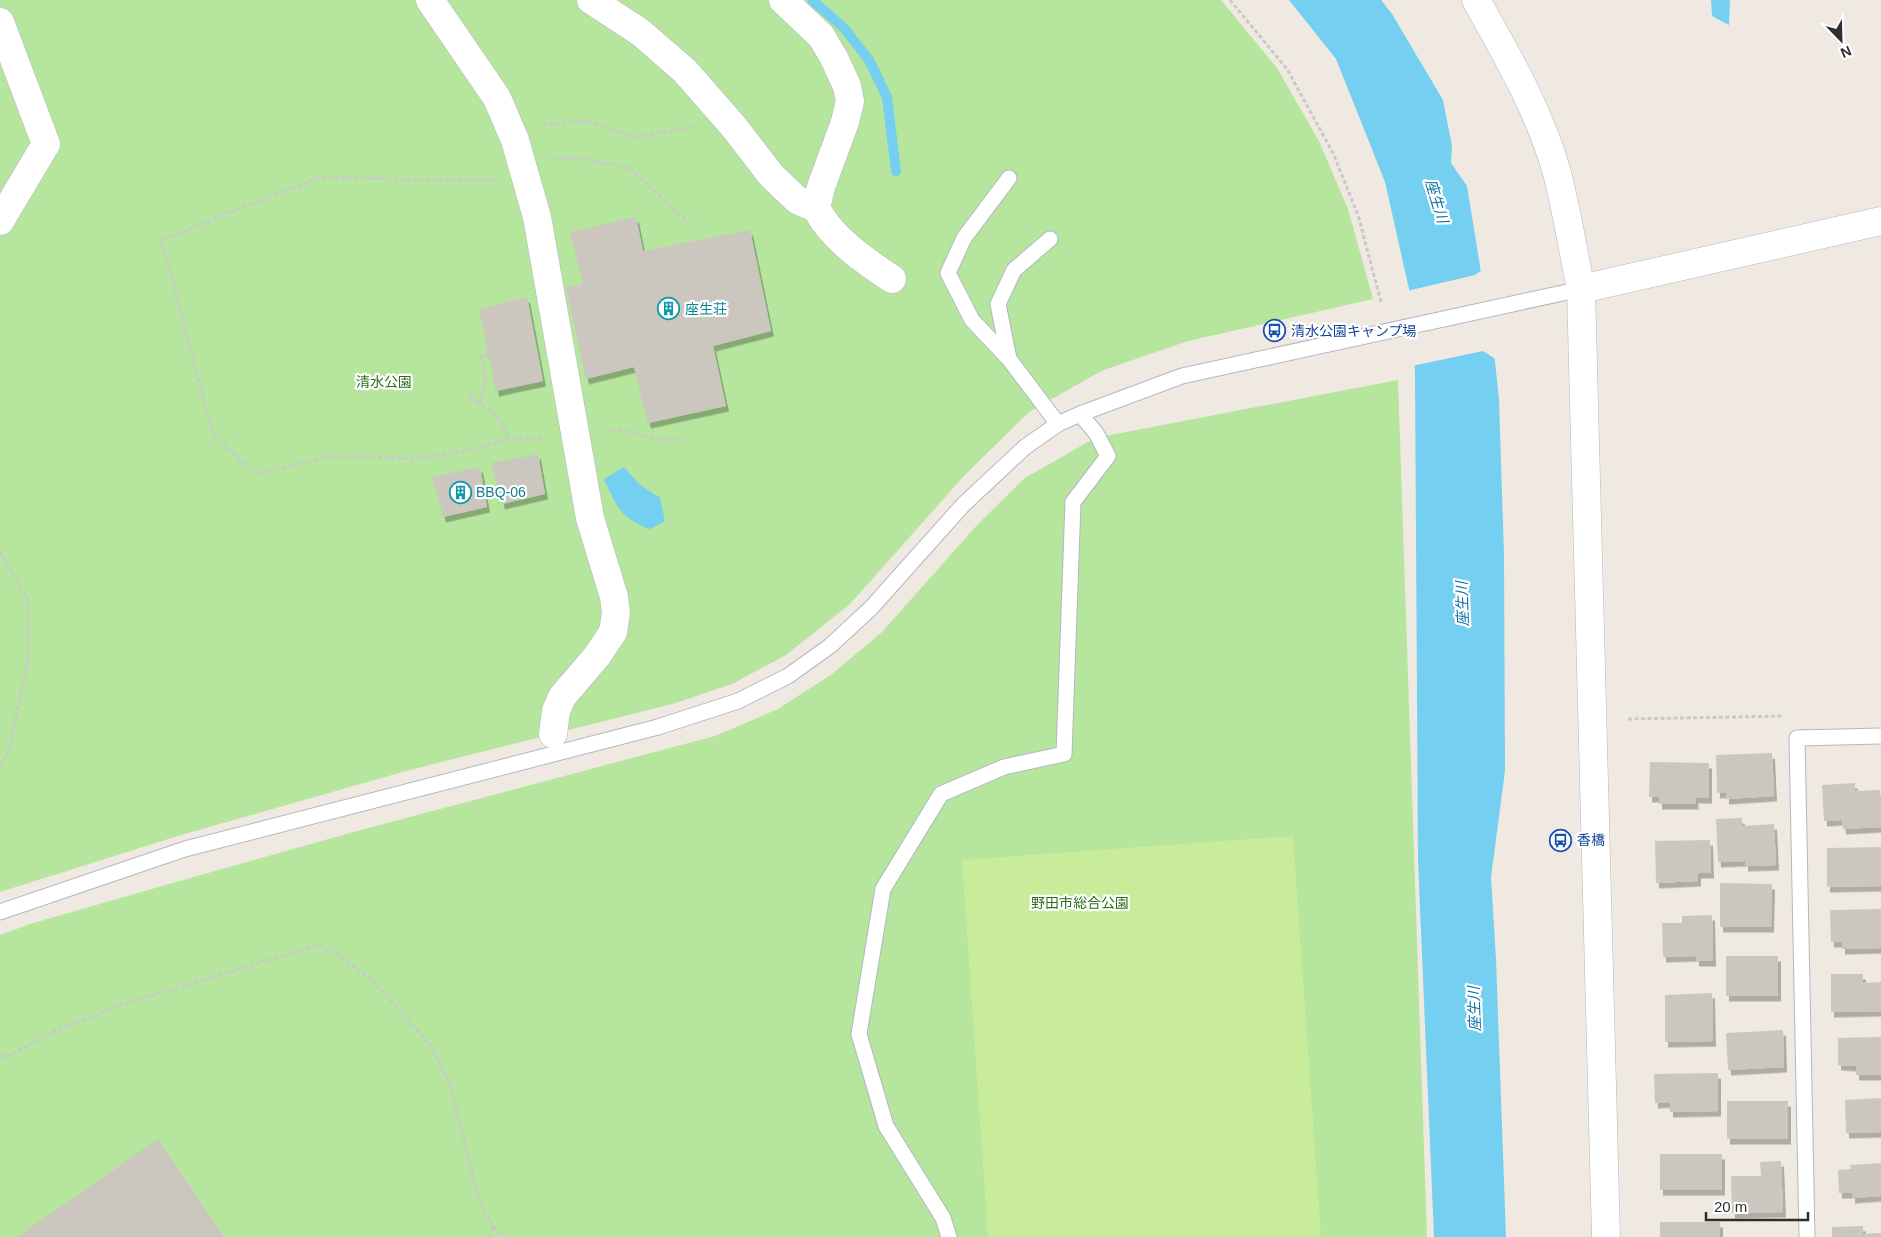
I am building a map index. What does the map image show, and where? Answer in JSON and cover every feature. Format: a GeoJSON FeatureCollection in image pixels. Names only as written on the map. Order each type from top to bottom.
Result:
{"type":"FeatureCollection","features":[{"type":"Feature","properties":{"kind":"street"},"geometry":{"type":"LineString","coordinates":[[430,0],[494,92],[515,140],[536,217],[590,518],[614,597],[616,613],[613,632],[597,656],[562,697],[556,710],[553,734]]}},
{"type":"Feature","properties":{"kind":"street"},"geometry":{"type":"LineString","coordinates":[[591,0],[640,32],[685,71],[734,127],[771,175],[796,200],[816,208]]}},
{"type":"Feature","properties":{"kind":"street"},"geometry":{"type":"LineString","coordinates":[[783,0],[821,36],[844,79],[850,101],[845,122],[821,187],[816,208],[822,220],[862,259],[892,279]]}},
{"type":"Feature","properties":{"kind":"street"},"geometry":{"type":"LineString","coordinates":[[1476,0],[1509,58],[1540,127],[1556,173],[1582,289],[1606,1237]]}},
{"type":"Feature","properties":{"kind":"street"},"geometry":{"type":"LineString","coordinates":[[0,22],[46,144],[0,221]]}},
{"type":"Feature","properties":{"kind":"street"},"geometry":{"type":"LineString","coordinates":[[1582,289],[1881,221]]}},
{"type":"Feature","properties":{"kind":"lane"},"geometry":{"type":"LineString","coordinates":[[1009,178],[964,238],[948,273],[972,320],[1009,359],[1058,424]]}},
{"type":"Feature","properties":{"kind":"lane"},"geometry":{"type":"LineString","coordinates":[[1009,359],[998,304],[1014,270],[1050,239]]}},
{"type":"Feature","properties":{"kind":"lane"},"geometry":{"type":"LineString","coordinates":[[0,912],[185,849],[658,728],[738,701],[788,676],[830,646],[871,608],[963,505],[1025,447],[1058,424],[1182,376],[1582,289]]}},
{"type":"Feature","properties":{"kind":"lane"},"geometry":{"type":"LineString","coordinates":[[949,1237],[943,1218],[886,1126],[859,1034],[883,889],[941,794],[1004,767],[1064,754],[1073,502],[1108,456],[1096,433],[1080,414]]}},
{"type":"Feature","properties":{"kind":"lane"},"geometry":{"type":"LineString","coordinates":[[1807,1237],[1797,738],[1881,736]]}},
{"type":"Feature","properties":{"kind":"path"},"geometry":{"type":"LineString","coordinates":[[1230,0],[1287,69],[1333,153],[1358,215],[1381,302]]}},
{"type":"Feature","properties":{"kind":"path"},"geometry":{"type":"LineString","coordinates":[[510,128],[586,121],[636,137],[695,127]]}},
{"type":"Feature","properties":{"kind":"path"},"geometry":{"type":"LineString","coordinates":[[681,440],[652,438],[621,430],[574,437],[508,439],[460,452],[415,459],[333,456],[255,474],[213,434],[162,241],[227,212],[322,177],[433,180],[523,171],[580,158],[629,168],[693,227]]}},
{"type":"Feature","properties":{"kind":"path"},"geometry":{"type":"LineString","coordinates":[[480,403],[486,378],[481,356],[558,342]]}},
{"type":"Feature","properties":{"kind":"path"},"geometry":{"type":"LineString","coordinates":[[469,392],[471,399],[480,403],[502,421],[508,439]]}},
{"type":"Feature","properties":{"kind":"path"},"geometry":{"type":"LineString","coordinates":[[0,552],[27,598],[28,660],[8,754],[0,764]]}},
{"type":"Feature","properties":{"kind":"path"},"geometry":{"type":"LineString","coordinates":[[1628,719],[1798,716],[1797,738]]}},
{"type":"Feature","properties":{"kind":"path"},"geometry":{"type":"LineString","coordinates":[[0,1056],[12,1054],[55,1031],[121,1005],[315,946],[336,953],[372,980],[430,1046],[449,1083],[478,1200],[493,1227],[503,1237]]}},
{"type":"Feature","properties":{"kind":"path"},"geometry":{"type":"LineString","coordinates":[[489,1237],[493,1227]]}},
{"type":"Feature","properties":{"kind":"green space","name":"清水公園"},"geometry":{"type":"Polygon","coordinates":[[[0,0],[1221,0],[1277,68],[1319,141],[1348,209],[1373,299],[1188,341],[1101,371],[1029,412],[963,477],[850,604],[786,655],[732,684],[676,703],[406,771],[181,835],[0,892],[0,0]]]}},
{"type":"Feature","properties":{"kind":"green space","name":"野田市総合公園"},"geometry":{"type":"Polygon","coordinates":[[[1398,380],[1427,1237],[0,1237],[0,935],[30,924],[357,831],[715,736],[778,709],[832,674],[882,632],[978,524],[1025,478],[1095,438],[1398,380]]]}},
{"type":"Feature","properties":{"kind":"green space"},"geometry":{"type":"Polygon","coordinates":[[[1293,836],[1321,1237],[988,1237],[962,860],[1293,836]]]}},
{"type":"Feature","properties":{"kind":"water","name":"座生川"},"geometry":{"type":"Polygon","coordinates":[[[1289,0],[1381,0],[1392,14],[1443,100],[1452,146],[1451,163],[1467,186],[1494,352],[1499,400],[1504,555],[1505,771],[1491,877],[1496,959],[1506,1237],[1434,1237],[1418,860],[1415,372],[1409,289],[1385,182],[1336,59],[1289,0]]]}},
{"type":"Feature","properties":{"kind":"water"},"geometry":{"type":"Polygon","coordinates":[[[1711,0],[1730,0],[1729,25],[1712,16],[1711,0]]]}},
{"type":"Feature","properties":{"kind":"water"},"geometry":{"type":"Polygon","coordinates":[[[624,467],[639,484],[660,498],[665,521],[650,529],[632,521],[616,504],[604,479],[624,467]]]}},
{"type":"Feature","properties":{"kind":"pier"},"geometry":{"type":"Polygon","coordinates":[[[1483,269],[1497,360],[1483,351],[1412,366],[1407,291],[1475,275],[1483,269]]]}},
{"type":"Feature","properties":{"kind":"building","name":"座生荘"},"geometry":{"type":"Polygon","coordinates":[[[636,217],[643,251],[750,230],[771,331],[713,346],[726,406],[648,423],[634,367],[586,379],[566,287],[583,284],[570,232],[636,217]]]}},
{"type":"Feature","properties":{"kind":"building"},"geometry":{"type":"Polygon","coordinates":[[[527,297],[543,381],[496,391],[479,309],[527,297]]]}},
{"type":"Feature","properties":{"kind":"building"},"geometry":{"type":"Polygon","coordinates":[[[538,454],[545,494],[502,504],[491,463],[538,454]]]}},
{"type":"Feature","properties":{"kind":"building","name":"BBQ-06"},"geometry":{"type":"Polygon","coordinates":[[[480,467],[487,507],[443,517],[432,477],[480,467]]]}},
{"type":"Feature","properties":{"kind":"building"},"geometry":{"type":"Polygon","coordinates":[[[1772,753],[1774,796],[1726,799],[1726,792],[1717,793],[1716,755],[1772,753]]]}},
{"type":"Feature","properties":{"kind":"building"},"geometry":{"type":"Polygon","coordinates":[[[1650,762],[1709,763],[1709,798],[1695,798],[1696,804],[1659,804],[1659,797],[1649,797],[1650,762]]]}},
{"type":"Feature","properties":{"kind":"building"},"geometry":{"type":"Polygon","coordinates":[[[1855,783],[1855,791],[1880,790],[1881,827],[1843,829],[1842,820],[1824,821],[1822,785],[1855,783]]]}},
{"type":"Feature","properties":{"kind":"building"},"geometry":{"type":"Polygon","coordinates":[[[1742,818],[1742,826],[1774,824],[1776,865],[1745,866],[1745,861],[1718,862],[1716,819],[1742,818]]]}},
{"type":"Feature","properties":{"kind":"building"},"geometry":{"type":"Polygon","coordinates":[[[1710,840],[1711,873],[1698,873],[1698,881],[1656,883],[1655,841],[1710,840]]]}},
{"type":"Feature","properties":{"kind":"building"},"geometry":{"type":"Polygon","coordinates":[[[1881,847],[1881,886],[1827,887],[1827,848],[1881,847]]]}},
{"type":"Feature","properties":{"kind":"building"},"geometry":{"type":"Polygon","coordinates":[[[1720,883],[1772,884],[1771,927],[1720,927],[1720,883]]]}},
{"type":"Feature","properties":{"kind":"building"},"geometry":{"type":"Polygon","coordinates":[[[1881,909],[1881,948],[1842,949],[1842,942],[1831,942],[1830,910],[1881,909]]]}},
{"type":"Feature","properties":{"kind":"building"},"geometry":{"type":"Polygon","coordinates":[[[1712,915],[1713,961],[1696,961],[1696,956],[1663,957],[1662,923],[1682,923],[1682,916],[1712,915]]]}},
{"type":"Feature","properties":{"kind":"building"},"geometry":{"type":"Polygon","coordinates":[[[1726,956],[1778,956],[1778,996],[1726,996],[1726,956]]]}},
{"type":"Feature","properties":{"kind":"building"},"geometry":{"type":"Polygon","coordinates":[[[1831,974],[1863,974],[1863,983],[1881,982],[1881,1011],[1831,1012],[1831,974]]]}},
{"type":"Feature","properties":{"kind":"building"},"geometry":{"type":"Polygon","coordinates":[[[1712,993],[1713,1041],[1665,1042],[1665,995],[1712,993]]]}},
{"type":"Feature","properties":{"kind":"building"},"geometry":{"type":"Polygon","coordinates":[[[1783,1030],[1784,1067],[1728,1070],[1726,1033],[1783,1030]]]}},
{"type":"Feature","properties":{"kind":"building"},"geometry":{"type":"Polygon","coordinates":[[[1881,1037],[1881,1075],[1856,1075],[1856,1066],[1838,1065],[1838,1038],[1881,1037]]]}},
{"type":"Feature","properties":{"kind":"building"},"geometry":{"type":"Polygon","coordinates":[[[1718,1073],[1718,1111],[1670,1112],[1670,1102],[1655,1103],[1654,1074],[1718,1073]]]}},
{"type":"Feature","properties":{"kind":"building"},"geometry":{"type":"Polygon","coordinates":[[[1881,1098],[1881,1132],[1846,1133],[1845,1100],[1881,1098]]]}},
{"type":"Feature","properties":{"kind":"building"},"geometry":{"type":"Polygon","coordinates":[[[1727,1101],[1788,1101],[1788,1139],[1727,1139],[1727,1101]]]}},
{"type":"Feature","properties":{"kind":"building"},"geometry":{"type":"Polygon","coordinates":[[[158,1139],[224,1237],[17,1237],[158,1139]]]}},
{"type":"Feature","properties":{"kind":"building"},"geometry":{"type":"Polygon","coordinates":[[[1660,1154],[1722,1154],[1722,1190],[1660,1190],[1660,1154]]]}},
{"type":"Feature","properties":{"kind":"building"},"geometry":{"type":"Polygon","coordinates":[[[1781,1161],[1783,1212],[1732,1213],[1731,1176],[1761,1176],[1760,1162],[1781,1161]]]}},
{"type":"Feature","properties":{"kind":"building"},"geometry":{"type":"Polygon","coordinates":[[[1881,1163],[1881,1196],[1852,1198],[1852,1193],[1839,1193],[1838,1170],[1851,1169],[1850,1165],[1881,1163]]]}},
{"type":"Feature","properties":{"kind":"building"},"geometry":{"type":"Polygon","coordinates":[[[1660,1222],[1720,1222],[1720,1237],[1660,1237],[1660,1222]]]}},
{"type":"Feature","properties":{"kind":"building"},"geometry":{"type":"Polygon","coordinates":[[[1863,1226],[1863,1234],[1881,1233],[1881,1237],[1832,1237],[1832,1227],[1863,1226]]]}},
{"type":"Feature","properties":{"kind":"waterway"},"geometry":{"type":"LineString","coordinates":[[812,0],[844,28],[869,60],[887,97],[896,171]]}},
{"type":"Feature","properties":{"kind":"place","name":"座生荘"},"geometry":{"type":"Point","coordinates":[669,309]}},
{"type":"Feature","properties":{"kind":"place","name":"清水公園キャンプ場"},"geometry":{"type":"Point","coordinates":[1275,331]}},
{"type":"Feature","properties":{"kind":"place","name":"BBQ-06"},"geometry":{"type":"Point","coordinates":[460,492]}},
{"type":"Feature","properties":{"kind":"place","name":"香橋"},"geometry":{"type":"Point","coordinates":[1561,840]}}]}
